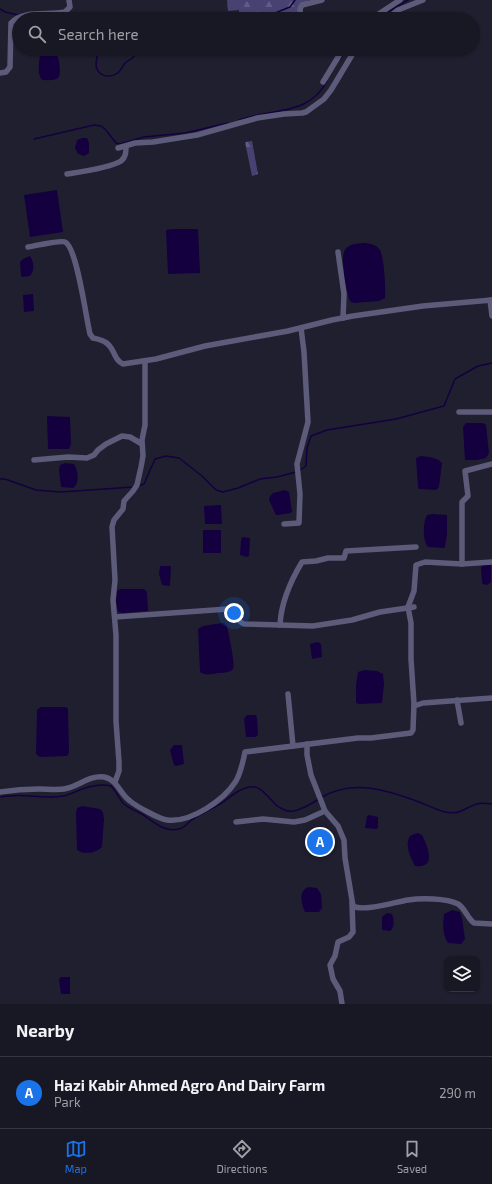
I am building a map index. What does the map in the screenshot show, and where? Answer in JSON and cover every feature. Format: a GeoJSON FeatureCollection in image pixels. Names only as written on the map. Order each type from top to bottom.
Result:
{"type":"FeatureCollection","features":[{"type":"Feature","properties":{"kind":"street"},"geometry":{"type":"LineString","coordinates":[[65,12],[70,7],[69,0]]}},
{"type":"Feature","properties":{"kind":"street"},"geometry":{"type":"LineString","coordinates":[[300,12],[302,5],[322,0]]}},
{"type":"Feature","properties":{"kind":"street"},"geometry":{"type":"LineString","coordinates":[[382,12],[400,0]]}},
{"type":"Feature","properties":{"kind":"street"},"geometry":{"type":"LineString","coordinates":[[396,12],[423,0]]}},
{"type":"Feature","properties":{"kind":"street"},"geometry":{"type":"LineString","coordinates":[[0,73],[6,72],[10,67],[12,22]]}},
{"type":"Feature","properties":{"kind":"street"},"geometry":{"type":"LineString","coordinates":[[323,82],[340,56]]}},
{"type":"Feature","properties":{"kind":"street"},"geometry":{"type":"LineString","coordinates":[[118,148],[135,143],[153,142],[197,135],[257,118],[306,112],[324,99],[332,90],[351,56]]}},
{"type":"Feature","properties":{"kind":"street"},"geometry":{"type":"LineString","coordinates":[[67,174],[120,161],[126,153],[126,146]]}},
{"type":"Feature","properties":{"kind":"street"},"geometry":{"type":"LineString","coordinates":[[28,247],[62,241],[67,243],[72,251],[77,266],[91,336],[108,344],[112,348],[117,360],[121,363],[145,361],[198,348],[301,328],[343,318],[423,306],[491,300],[492,316]]}},
{"type":"Feature","properties":{"kind":"street"},"geometry":{"type":"LineString","coordinates":[[338,252],[344,294],[343,318]]}},
{"type":"Feature","properties":{"kind":"street"},"geometry":{"type":"LineString","coordinates":[[284,524],[299,523],[300,494],[297,464],[308,422],[304,352],[301,328]]}},
{"type":"Feature","properties":{"kind":"street"},"geometry":{"type":"LineString","coordinates":[[115,782],[119,762],[116,721],[115,617],[113,600],[115,580],[112,527],[114,520],[123,509],[124,501],[137,485],[143,456],[142,444],[145,426],[145,361]]}},
{"type":"Feature","properties":{"kind":"street"},"geometry":{"type":"LineString","coordinates":[[459,412],[492,412]]}},
{"type":"Feature","properties":{"kind":"street"},"geometry":{"type":"LineString","coordinates":[[34,460],[68,457],[87,458],[94,455],[106,444],[122,436],[130,437],[142,444]]}},
{"type":"Feature","properties":{"kind":"street"},"geometry":{"type":"LineString","coordinates":[[462,564],[462,502],[468,496],[465,471],[492,464]]}},
{"type":"Feature","properties":{"kind":"street"},"geometry":{"type":"LineString","coordinates":[[280,625],[282,604],[290,582],[302,562],[328,558],[344,558],[346,551],[416,547]]}},
{"type":"Feature","properties":{"kind":"street"},"geometry":{"type":"LineString","coordinates":[[0,792],[65,789],[95,777],[105,778],[115,782],[125,797],[135,805],[165,820],[181,819],[204,810],[228,791],[239,774],[245,752],[411,733],[413,730],[414,706],[411,659],[412,608],[409,605],[414,591],[416,566],[424,562],[462,564],[492,562]]}},
{"type":"Feature","properties":{"kind":"street"},"geometry":{"type":"LineString","coordinates":[[115,617],[228,609],[234,612],[239,622],[244,624],[320,625],[352,620],[380,612],[412,608]]}},
{"type":"Feature","properties":{"kind":"street"},"geometry":{"type":"LineString","coordinates":[[288,694],[293,746]]}},
{"type":"Feature","properties":{"kind":"street"},"geometry":{"type":"LineString","coordinates":[[414,706],[423,703],[492,698]]}},
{"type":"Feature","properties":{"kind":"street"},"geometry":{"type":"LineString","coordinates":[[458,700],[461,723]]}},
{"type":"Feature","properties":{"kind":"street"},"geometry":{"type":"LineString","coordinates":[[307,744],[311,775],[325,811],[338,826],[344,840],[352,902],[353,932],[350,937],[338,942],[335,956],[330,965],[333,980],[340,991],[342,1004]]}},
{"type":"Feature","properties":{"kind":"street"},"geometry":{"type":"LineString","coordinates":[[236,822],[263,819],[294,822],[305,820],[325,811]]}},
{"type":"Feature","properties":{"kind":"street"},"geometry":{"type":"LineString","coordinates":[[352,902],[353,906],[359,908],[409,900],[445,901],[458,904],[474,923],[492,924]]}},
{"type":"Feature","properties":{"kind":"green space"},"geometry":{"type":"Polygon","coordinates":[[[227,0],[308,0],[308,2],[302,7],[302,12],[228,11],[227,0]]]}},
{"type":"Feature","properties":{"kind":"green space"},"geometry":{"type":"Polygon","coordinates":[[[252,141],[258,174],[252,176],[245,142],[252,141]]]}},
{"type":"Feature","properties":{"kind":"shaded area"},"geometry":{"type":"Polygon","coordinates":[[[40,56],[57,56],[60,66],[58,78],[55,80],[42,80],[39,70],[40,56]]]}},
{"type":"Feature","properties":{"kind":"shaded area"},"geometry":{"type":"Polygon","coordinates":[[[87,138],[89,143],[89,153],[84,156],[78,154],[75,148],[77,140],[87,138]]]}},
{"type":"Feature","properties":{"kind":"shaded area"},"geometry":{"type":"Polygon","coordinates":[[[57,190],[63,232],[30,237],[24,195],[57,190]]]}},
{"type":"Feature","properties":{"kind":"shaded area"},"geometry":{"type":"Polygon","coordinates":[[[198,229],[200,273],[168,274],[166,230],[198,229]]]}},
{"type":"Feature","properties":{"kind":"shaded area"},"geometry":{"type":"Polygon","coordinates":[[[366,243],[374,245],[380,250],[383,259],[385,298],[379,301],[354,303],[349,299],[343,274],[344,254],[345,250],[352,245],[366,243]]]}},
{"type":"Feature","properties":{"kind":"shaded area"},"geometry":{"type":"Polygon","coordinates":[[[30,256],[33,263],[33,271],[30,276],[23,277],[21,276],[20,262],[30,256]]]}},
{"type":"Feature","properties":{"kind":"shaded area"},"geometry":{"type":"Polygon","coordinates":[[[33,294],[34,311],[24,312],[23,295],[33,294]]]}},
{"type":"Feature","properties":{"kind":"shaded area"},"geometry":{"type":"Polygon","coordinates":[[[47,416],[70,417],[71,444],[69,449],[48,449],[47,416]]]}},
{"type":"Feature","properties":{"kind":"shaded area"},"geometry":{"type":"Polygon","coordinates":[[[466,423],[483,423],[486,425],[489,453],[486,458],[465,460],[463,427],[466,423]]]}},
{"type":"Feature","properties":{"kind":"shaded area"},"geometry":{"type":"Polygon","coordinates":[[[421,456],[435,458],[442,463],[439,487],[436,490],[419,489],[418,487],[416,458],[421,456]]]}},
{"type":"Feature","properties":{"kind":"shaded area"},"geometry":{"type":"Polygon","coordinates":[[[65,463],[74,464],[77,470],[77,483],[73,488],[61,487],[59,470],[60,465],[65,463]]]}},
{"type":"Feature","properties":{"kind":"shaded area"},"geometry":{"type":"Polygon","coordinates":[[[285,490],[289,492],[292,511],[291,513],[276,515],[269,500],[270,496],[273,493],[285,490]]]}},
{"type":"Feature","properties":{"kind":"shaded area"},"geometry":{"type":"Polygon","coordinates":[[[221,505],[222,524],[205,524],[204,506],[221,505]]]}},
{"type":"Feature","properties":{"kind":"shaded area"},"geometry":{"type":"Polygon","coordinates":[[[427,515],[447,515],[447,535],[444,548],[428,547],[426,544],[424,526],[427,515]]]}},
{"type":"Feature","properties":{"kind":"shaded area"},"geometry":{"type":"Polygon","coordinates":[[[203,530],[221,530],[221,553],[203,553],[203,530]]]}},
{"type":"Feature","properties":{"kind":"shaded area"},"geometry":{"type":"Polygon","coordinates":[[[242,537],[250,538],[249,556],[247,557],[240,555],[242,537]]]}},
{"type":"Feature","properties":{"kind":"shaded area"},"geometry":{"type":"Polygon","coordinates":[[[483,565],[491,566],[491,582],[487,585],[483,584],[482,582],[481,567],[483,565]]]}},
{"type":"Feature","properties":{"kind":"shaded area"},"geometry":{"type":"Polygon","coordinates":[[[160,566],[171,566],[170,586],[162,585],[159,574],[160,566]]]}},
{"type":"Feature","properties":{"kind":"shaded area"},"geometry":{"type":"Polygon","coordinates":[[[120,589],[144,589],[147,592],[148,611],[118,612],[116,602],[117,591],[120,589]]]}},
{"type":"Feature","properties":{"kind":"shaded area"},"geometry":{"type":"Polygon","coordinates":[[[224,623],[227,626],[233,655],[233,669],[228,672],[204,674],[200,672],[198,629],[203,626],[224,623]]]}},
{"type":"Feature","properties":{"kind":"shaded area"},"geometry":{"type":"Polygon","coordinates":[[[318,642],[321,644],[322,657],[312,659],[310,644],[318,642]]]}},
{"type":"Feature","properties":{"kind":"shaded area"},"geometry":{"type":"Polygon","coordinates":[[[365,670],[377,671],[383,674],[384,684],[382,703],[356,703],[358,672],[365,670]]]}},
{"type":"Feature","properties":{"kind":"shaded area"},"geometry":{"type":"Polygon","coordinates":[[[41,707],[68,708],[69,753],[67,756],[40,757],[36,754],[37,710],[41,707]]]}},
{"type":"Feature","properties":{"kind":"shaded area"},"geometry":{"type":"Polygon","coordinates":[[[247,715],[255,715],[257,717],[258,735],[255,737],[246,737],[244,719],[247,715]]]}},
{"type":"Feature","properties":{"kind":"shaded area"},"geometry":{"type":"Polygon","coordinates":[[[174,745],[182,745],[184,764],[174,765],[170,750],[174,745]]]}},
{"type":"Feature","properties":{"kind":"shaded area"},"geometry":{"type":"Polygon","coordinates":[[[82,806],[100,809],[103,812],[102,847],[97,851],[90,853],[80,852],[77,850],[76,813],[77,808],[82,806]]]}},
{"type":"Feature","properties":{"kind":"shaded area"},"geometry":{"type":"Polygon","coordinates":[[[367,816],[378,817],[378,828],[365,828],[367,816]]]}},
{"type":"Feature","properties":{"kind":"shaded area"},"geometry":{"type":"Polygon","coordinates":[[[418,833],[422,835],[429,855],[429,860],[422,866],[415,866],[408,847],[408,840],[410,836],[418,833]]]}},
{"type":"Feature","properties":{"kind":"shaded area"},"geometry":{"type":"Polygon","coordinates":[[[309,887],[317,888],[321,894],[322,908],[319,912],[305,912],[301,897],[303,891],[309,887]]]}},
{"type":"Feature","properties":{"kind":"shaded area"},"geometry":{"type":"Polygon","coordinates":[[[452,910],[460,912],[462,918],[465,939],[461,944],[448,943],[444,933],[444,914],[452,910]]]}},
{"type":"Feature","properties":{"kind":"shaded area"},"geometry":{"type":"Polygon","coordinates":[[[387,913],[392,914],[394,923],[392,930],[390,931],[382,930],[382,917],[387,913]]]}},
{"type":"Feature","properties":{"kind":"shaded area"},"geometry":{"type":"Polygon","coordinates":[[[61,977],[70,977],[70,994],[61,994],[59,979],[61,977]]]}},
{"type":"Feature","properties":{"kind":"waterway"},"geometry":{"type":"LineString","coordinates":[[278,12],[290,7],[295,0]]}},
{"type":"Feature","properties":{"kind":"waterway"},"geometry":{"type":"LineString","coordinates":[[388,12],[408,0]]}},
{"type":"Feature","properties":{"kind":"waterway"},"geometry":{"type":"LineString","coordinates":[[0,9],[12,14]]}},
{"type":"Feature","properties":{"kind":"waterway"},"geometry":{"type":"LineString","coordinates":[[97,56],[97,69],[101,74],[107,76],[118,73],[125,63],[134,56]]}},
{"type":"Feature","properties":{"kind":"waterway"},"geometry":{"type":"LineString","coordinates":[[239,120],[300,106],[319,92],[327,81]]}},
{"type":"Feature","properties":{"kind":"waterway"},"geometry":{"type":"LineString","coordinates":[[34,139],[94,125],[101,126],[116,143],[120,144],[144,137],[185,133],[228,123]]}},
{"type":"Feature","properties":{"kind":"waterway"},"geometry":{"type":"LineString","coordinates":[[300,470],[306,466],[307,448],[311,436],[327,430],[396,419],[444,406],[455,379],[478,366],[492,363]]}},
{"type":"Feature","properties":{"kind":"waterway"},"geometry":{"type":"LineString","coordinates":[[138,486],[144,484],[155,459],[166,456],[179,458],[202,476],[216,490],[223,492],[260,479],[277,477],[296,472]]}},
{"type":"Feature","properties":{"kind":"waterway"},"geometry":{"type":"LineString","coordinates":[[0,479],[5,479],[36,490],[61,492],[133,487]]}},
{"type":"Feature","properties":{"kind":"waterway"},"geometry":{"type":"LineString","coordinates":[[1,797],[17,795],[48,797],[66,796],[92,786],[111,786],[123,803],[127,806],[159,826],[174,830],[182,828],[199,815],[220,804],[237,792],[249,787],[261,789],[275,804],[286,811],[301,809],[319,799]]}},
{"type":"Feature","properties":{"kind":"waterway"},"geometry":{"type":"LineString","coordinates":[[322,797],[346,788],[370,788],[383,790],[435,809],[451,813],[459,812],[479,803],[492,804]]}},
{"type":"Feature","properties":{"kind":"place","name":"Hazi Kabir Ahmed Agro And Dairy Farm"},"geometry":{"type":"Point","coordinates":[320,842]}}]}
